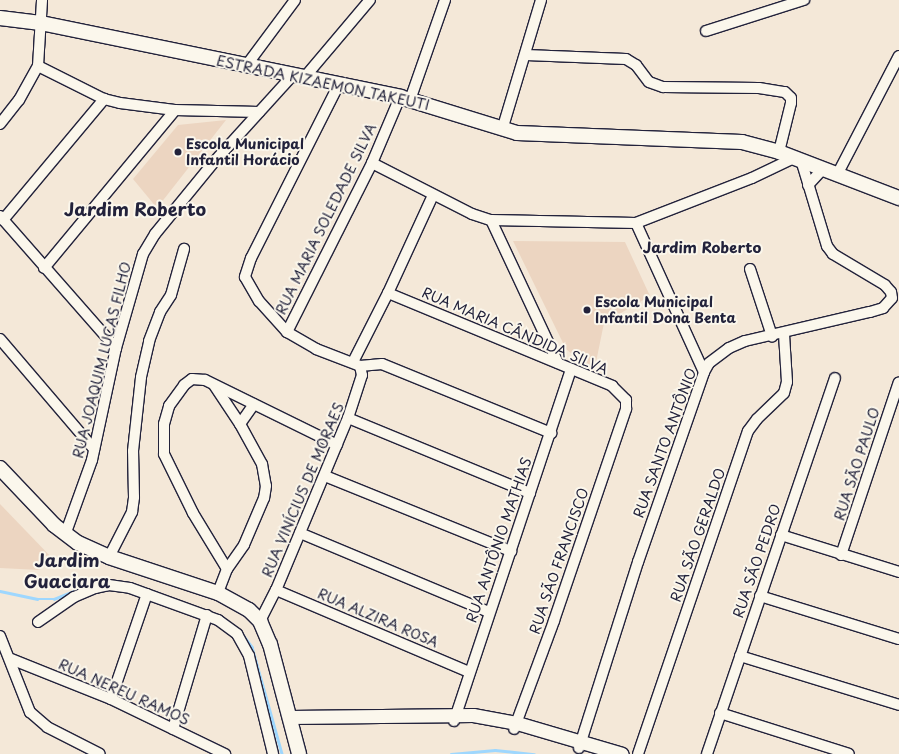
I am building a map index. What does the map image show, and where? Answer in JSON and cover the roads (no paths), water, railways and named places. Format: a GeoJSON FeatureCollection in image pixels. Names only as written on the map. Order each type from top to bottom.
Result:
{"type":"FeatureCollection","features":[{"type":"Feature","properties":{"kind":"main road","name":"ESTRADA KIZAEMON TAKEUTI"},"geometry":{"type":"LineString","coordinates":[[0,18],[41,22],[405,99],[502,130],[533,135],[742,142],[779,152],[824,168],[899,198]]}},
{"type":"Feature","properties":{"kind":"main road"},"geometry":{"type":"LineString","coordinates":[[0,468],[65,535],[89,549],[218,593],[236,602],[260,621],[270,644],[299,754]]}},
{"type":"Feature","properties":{"kind":"street"},"geometry":{"type":"LineString","coordinates":[[0,124],[20,100],[38,66],[42,0]]}},
{"type":"Feature","properties":{"kind":"street"},"geometry":{"type":"LineString","coordinates":[[246,66],[295,0]]}},
{"type":"Feature","properties":{"kind":"street","name":"RUA JOAQUIM LUCAS FILHO"},"geometry":{"type":"LineString","coordinates":[[65,535],[94,449],[116,348],[131,291],[148,245],[204,174],[259,112],[298,76],[370,0]]}},
{"type":"Feature","properties":{"kind":"street","name":"RUA MARIA SOLEDADE SILVA"},"geometry":{"type":"LineString","coordinates":[[287,332],[405,99],[445,0]]}},
{"type":"Feature","properties":{"kind":"street"},"geometry":{"type":"LineString","coordinates":[[502,130],[526,55],[541,0]]}},
{"type":"Feature","properties":{"kind":"street"},"geometry":{"type":"LineString","coordinates":[[706,31],[804,0]]}},
{"type":"Feature","properties":{"kind":"street"},"geometry":{"type":"LineString","coordinates":[[526,55],[626,59],[636,64],[649,82],[663,87],[759,88],[785,92],[791,98],[791,104],[779,152]]}},
{"type":"Feature","properties":{"kind":"street"},"geometry":{"type":"LineString","coordinates":[[838,173],[899,56]]}},
{"type":"Feature","properties":{"kind":"street"},"geometry":{"type":"LineString","coordinates":[[38,66],[104,99],[175,110],[259,112]]}},
{"type":"Feature","properties":{"kind":"street"},"geometry":{"type":"LineString","coordinates":[[338,86],[251,258],[245,277],[247,284],[274,320],[287,332],[316,349],[357,364],[382,364],[551,433]]}},
{"type":"Feature","properties":{"kind":"street"},"geometry":{"type":"LineString","coordinates":[[104,99],[2,218],[44,268],[116,348]]}},
{"type":"Feature","properties":{"kind":"street"},"geometry":{"type":"LineString","coordinates":[[44,268],[175,110]]}},
{"type":"Feature","properties":{"kind":"street"},"geometry":{"type":"LineString","coordinates":[[372,163],[472,214],[491,220],[636,223],[798,159]]}},
{"type":"Feature","properties":{"kind":"street","name":"RUA SANTO ANTÔNIO"},"geometry":{"type":"LineString","coordinates":[[580,745],[638,562],[704,372],[709,363],[729,348],[883,308],[892,298],[891,292],[885,286],[833,254],[827,246],[808,185],[798,159]]}},
{"type":"Feature","properties":{"kind":"street"},"geometry":{"type":"LineString","coordinates":[[808,185],[824,168]]}},
{"type":"Feature","properties":{"kind":"street"},"geometry":{"type":"LineString","coordinates":[[357,364],[388,293],[434,195]]}},
{"type":"Feature","properties":{"kind":"street"},"geometry":{"type":"LineString","coordinates":[[491,220],[558,363]]}},
{"type":"Feature","properties":{"kind":"street"},"geometry":{"type":"LineString","coordinates":[[636,223],[704,372]]}},
{"type":"Feature","properties":{"kind":"street"},"geometry":{"type":"LineString","coordinates":[[109,556],[132,512],[134,497],[133,451],[141,377],[149,341],[160,312],[171,295],[184,249]]}},
{"type":"Feature","properties":{"kind":"street"},"geometry":{"type":"LineString","coordinates":[[750,269],[772,336]]}},
{"type":"Feature","properties":{"kind":"street","name":"RUA MARIA CÂNDIDA SILVA"},"geometry":{"type":"LineString","coordinates":[[388,293],[612,386],[626,400]]}},
{"type":"Feature","properties":{"kind":"street","name":"RUA SÃO GERALDO"},"geometry":{"type":"LineString","coordinates":[[638,754],[748,431],[762,413],[784,393],[787,382],[784,334]]}},
{"type":"Feature","properties":{"kind":"street"},"geometry":{"type":"LineString","coordinates":[[0,339],[94,449]]}},
{"type":"Feature","properties":{"kind":"street","name":"RUA VINÍCIUS DE MORAES"},"geometry":{"type":"LineString","coordinates":[[260,621],[276,590],[348,418],[362,375],[357,364]]}},
{"type":"Feature","properties":{"kind":"street","name":"RUA ANTÔNIO MATHIAS"},"geometry":{"type":"LineString","coordinates":[[455,717],[489,612],[551,433],[571,369]]}},
{"type":"Feature","properties":{"kind":"street","name":"RUA SÃO PEDRO"},"geometry":{"type":"LineString","coordinates":[[707,754],[835,378]]}},
{"type":"Feature","properties":{"kind":"street"},"geometry":{"type":"LineString","coordinates":[[227,569],[170,469],[164,454],[162,438],[169,406],[184,385],[197,379],[214,384],[337,445]]}},
{"type":"Feature","properties":{"kind":"street","name":"RUA SÃO PAULO"},"geometry":{"type":"LineString","coordinates":[[841,555],[899,382]]}},
{"type":"Feature","properties":{"kind":"street"},"geometry":{"type":"LineString","coordinates":[[214,384],[240,424],[262,464],[266,486],[264,498],[244,545],[227,569],[218,593]]}},
{"type":"Feature","properties":{"kind":"street","name":"RUA SÃO FRANCISCO"},"geometry":{"type":"LineString","coordinates":[[516,726],[621,423],[626,400]]}},
{"type":"Feature","properties":{"kind":"street"},"geometry":{"type":"LineString","coordinates":[[240,424],[254,404]]}},
{"type":"Feature","properties":{"kind":"street"},"geometry":{"type":"LineString","coordinates":[[348,418],[530,493]]}},
{"type":"Feature","properties":{"kind":"street"},"geometry":{"type":"LineString","coordinates":[[325,476],[511,551]]}},
{"type":"Feature","properties":{"kind":"street"},"geometry":{"type":"LineString","coordinates":[[300,533],[489,612]]}},
{"type":"Feature","properties":{"kind":"street"},"geometry":{"type":"LineString","coordinates":[[781,535],[899,572]]}},
{"type":"Feature","properties":{"kind":"street"},"geometry":{"type":"LineString","coordinates":[[38,622],[74,597],[95,588],[119,586],[207,615],[229,628],[244,644],[273,754]]}},
{"type":"Feature","properties":{"kind":"street","name":"RUA ALZIRA ROSA"},"geometry":{"type":"LineString","coordinates":[[276,590],[469,672]]}},
{"type":"Feature","properties":{"kind":"street"},"geometry":{"type":"LineString","coordinates":[[111,699],[147,594]]}},
{"type":"Feature","properties":{"kind":"street"},"geometry":{"type":"LineString","coordinates":[[760,596],[899,639]]}},
{"type":"Feature","properties":{"kind":"street"},"geometry":{"type":"LineString","coordinates":[[173,729],[207,615]]}},
{"type":"Feature","properties":{"kind":"street"},"geometry":{"type":"LineString","coordinates":[[0,636],[11,659],[30,712],[38,721],[100,754]]}},
{"type":"Feature","properties":{"kind":"street"},"geometry":{"type":"LineString","coordinates":[[740,656],[899,705]]}},
{"type":"Feature","properties":{"kind":"street","name":"RUA NEREU RAMOS"},"geometry":{"type":"LineString","coordinates":[[11,659],[111,699],[225,754]]}},
{"type":"Feature","properties":{"kind":"street"},"geometry":{"type":"LineString","coordinates":[[720,713],[849,754]]}},
{"type":"Feature","properties":{"kind":"street"},"geometry":{"type":"LineString","coordinates":[[291,722],[455,717],[516,726],[580,745],[622,754]]}},
{"type":"Feature","properties":{"kind":"street"},"geometry":{"type":"LineString","coordinates":[[580,745],[598,754]]}},
{"type":"Feature","properties":{"kind":"waterway"},"geometry":{"type":"LineString","coordinates":[[0,591],[37,599],[54,599],[87,586]]}},
{"type":"Feature","properties":{"kind":"waterway"},"geometry":{"type":"LineString","coordinates":[[240,631],[252,647],[282,754]]}},
{"type":"Feature","properties":{"kind":"waterway"},"geometry":{"type":"LineString","coordinates":[[451,754],[495,750],[534,754]]}},
{"type":"Feature","properties":{"kind":"place","name":"Escola Municipal Infantil Horácio"},"geometry":{"type":"Point","coordinates":[178,152]}},
{"type":"Feature","properties":{"kind":"place","name":"Escola Municipal Infantil Dona Benta"},"geometry":{"type":"Point","coordinates":[587,310]}},
{"type":"Feature","properties":{"kind":"district","name":"Jardim Roberto"},"geometry":{"type":"Point","coordinates":[135,209]}},
{"type":"Feature","properties":{"kind":"district","name":"Jardim Roberto"},"geometry":{"type":"Point","coordinates":[702,247]}},
{"type":"Feature","properties":{"kind":"district","name":"Jardim Guaciara"},"geometry":{"type":"Point","coordinates":[67,571]}}]}
